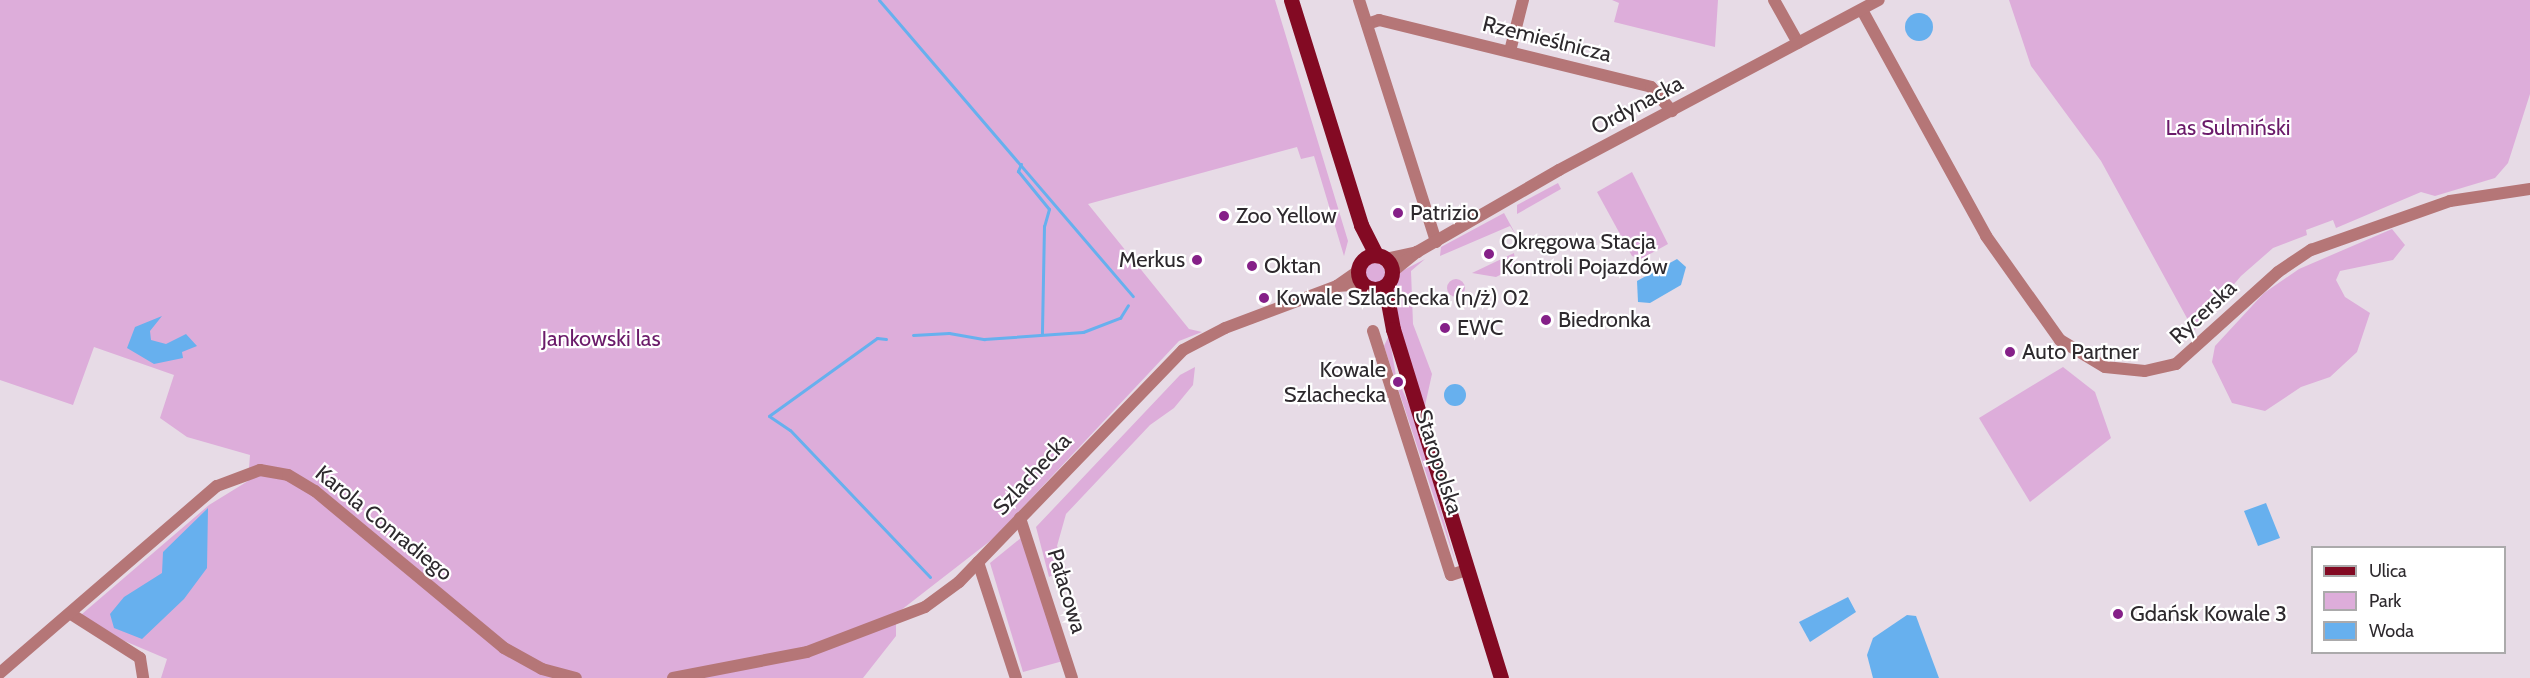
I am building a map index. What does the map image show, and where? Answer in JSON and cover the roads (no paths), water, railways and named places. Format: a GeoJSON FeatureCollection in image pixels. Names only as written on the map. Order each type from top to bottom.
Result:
{"type":"FeatureCollection","features":[{"type":"Feature","properties":{"kind":"main road","name":"Staropolska"},"geometry":{"type":"LineString","coordinates":[[1291,0],[1501,678]]}},
{"type":"Feature","properties":{"kind":"street"},"geometry":{"type":"LineString","coordinates":[[1359,0],[1436,242]]}},
{"type":"Feature","properties":{"kind":"street"},"geometry":{"type":"LineString","coordinates":[[1510,51],[1523,0]]}},
{"type":"Feature","properties":{"kind":"street"},"geometry":{"type":"LineString","coordinates":[[1774,0],[1798,43]]}},
{"type":"Feature","properties":{"kind":"street","name":"Ordynacka"},"geometry":{"type":"LineString","coordinates":[[1374,272],[1418,252],[1672,111],[1879,0]]}},
{"type":"Feature","properties":{"kind":"street","name":"Rycerska"},"geometry":{"type":"LineString","coordinates":[[1862,10],[1986,236],[2060,340],[2105,367],[2145,371],[2176,364],[2278,272],[2311,250],[2450,201],[2530,189]]}},
{"type":"Feature","properties":{"kind":"street","name":"Rzemieślnicza"},"geometry":{"type":"LineString","coordinates":[[1367,24],[1380,20],[1651,87],[1672,111]]}},
{"type":"Feature","properties":{"kind":"street","name":"Szlachecka"},"geometry":{"type":"LineString","coordinates":[[673,678],[746,667],[807,652],[901,619],[940,597],[978,562],[1183,350],[1225,328],[1374,272]]}},
{"type":"Feature","properties":{"kind":"street"},"geometry":{"type":"LineString","coordinates":[[1379,348],[1393,329]]}},
{"type":"Feature","properties":{"kind":"street","name":"Staropolska"},"geometry":{"type":"LineString","coordinates":[[1373,330],[1451,575],[1466,570]]}},
{"type":"Feature","properties":{"kind":"street","name":"Karola Conradiego"},"geometry":{"type":"LineString","coordinates":[[0,673],[71,614],[216,486],[239,474],[270,470],[315,491],[504,648],[542,669],[576,678]]}},
{"type":"Feature","properties":{"kind":"street","name":"Pałacowa"},"geometry":{"type":"LineString","coordinates":[[1020,518],[1072,678]]}},
{"type":"Feature","properties":{"kind":"street"},"geometry":{"type":"LineString","coordinates":[[978,562],[1016,678]]}},
{"type":"Feature","properties":{"kind":"street"},"geometry":{"type":"LineString","coordinates":[[71,614],[140,658],[143,678]]}},
{"type":"Feature","properties":{"kind":"water"},"geometry":{"type":"Polygon","coordinates":[[[1919,13],[1929,17],[1933,27],[1929,37],[1919,41],[1909,37],[1905,27],[1909,17],[1919,13]]]}},
{"type":"Feature","properties":{"kind":"water"},"geometry":{"type":"Polygon","coordinates":[[[1677,259],[1686,267],[1681,285],[1650,303],[1638,302],[1637,281],[1677,259]]]}},
{"type":"Feature","properties":{"kind":"water"},"geometry":{"type":"Polygon","coordinates":[[[162,316],[150,331],[151,340],[166,344],[186,334],[197,346],[182,352],[183,358],[154,364],[127,348],[135,327],[162,316]]]}},
{"type":"Feature","properties":{"kind":"water"},"geometry":{"type":"Polygon","coordinates":[[[1455,384],[1463,387],[1466,395],[1463,403],[1455,406],[1447,403],[1444,395],[1447,387],[1455,384]]]}},
{"type":"Feature","properties":{"kind":"water"},"geometry":{"type":"Polygon","coordinates":[[[2266,503],[2280,538],[2258,546],[2244,511],[2266,503]]]}},
{"type":"Feature","properties":{"kind":"water"},"geometry":{"type":"Polygon","coordinates":[[[208,508],[207,568],[184,599],[142,639],[114,628],[110,614],[124,597],[162,573],[163,552],[208,508]]]}},
{"type":"Feature","properties":{"kind":"water"},"geometry":{"type":"Polygon","coordinates":[[[1848,597],[1856,612],[1810,642],[1799,622],[1848,597]]]}},
{"type":"Feature","properties":{"kind":"water"},"geometry":{"type":"Polygon","coordinates":[[[1907,615],[1916,616],[1939,678],[1873,678],[1867,655],[1873,638],[1907,615]]]}},
{"type":"Feature","properties":{"kind":"waterway"},"geometry":{"type":"LineString","coordinates":[[879,0],[1133,296]]}},
{"type":"Feature","properties":{"kind":"waterway"},"geometry":{"type":"LineString","coordinates":[[1021,164],[1018,171],[1049,209],[1044,226],[1042,334]]}},
{"type":"Feature","properties":{"kind":"waterway"},"geometry":{"type":"LineString","coordinates":[[913,335],[949,333],[984,339],[1083,332],[1120,318],[1128,305]]}},
{"type":"Feature","properties":{"kind":"waterway"},"geometry":{"type":"LineString","coordinates":[[886,339],[877,338],[769,416],[790,430],[930,577]]}},
{"type":"Feature","properties":{"kind":"place","name":"Patrizio"},"geometry":{"type":"Point","coordinates":[1398,213]}},
{"type":"Feature","properties":{"kind":"place","name":"Zoo Yellow"},"geometry":{"type":"Point","coordinates":[1224,216]}},
{"type":"Feature","properties":{"kind":"place","name":"Okręgowa Stacja Kontroli Pojazdów"},"geometry":{"type":"Point","coordinates":[1489,254]}},
{"type":"Feature","properties":{"kind":"place","name":"Merkus"},"geometry":{"type":"Point","coordinates":[1197,260]}},
{"type":"Feature","properties":{"kind":"place","name":"Oktan"},"geometry":{"type":"Point","coordinates":[1252,266]}},
{"type":"Feature","properties":{"kind":"place","name":"Kowale Szlachecka (n/ż) 02"},"geometry":{"type":"Point","coordinates":[1264,298]}},
{"type":"Feature","properties":{"kind":"place","name":"Biedronka"},"geometry":{"type":"Point","coordinates":[1546,320]}},
{"type":"Feature","properties":{"kind":"place","name":"EWC"},"geometry":{"type":"Point","coordinates":[1445,328]}},
{"type":"Feature","properties":{"kind":"place","name":"Auto Partner"},"geometry":{"type":"Point","coordinates":[2010,352]}},
{"type":"Feature","properties":{"kind":"place","name":"Kowale Szlachecka"},"geometry":{"type":"Point","coordinates":[1398,382]}},
{"type":"Feature","properties":{"kind":"place","name":"Gdańsk Kowale 3"},"geometry":{"type":"Point","coordinates":[2118,614]}},
{"type":"Feature","properties":{"kind":"park label","name":"Las Sulmiński"},"geometry":{"type":"Point","coordinates":[2228,128]}},
{"type":"Feature","properties":{"kind":"park label","name":"Jankowski las"},"geometry":{"type":"Point","coordinates":[601,339]}}]}
